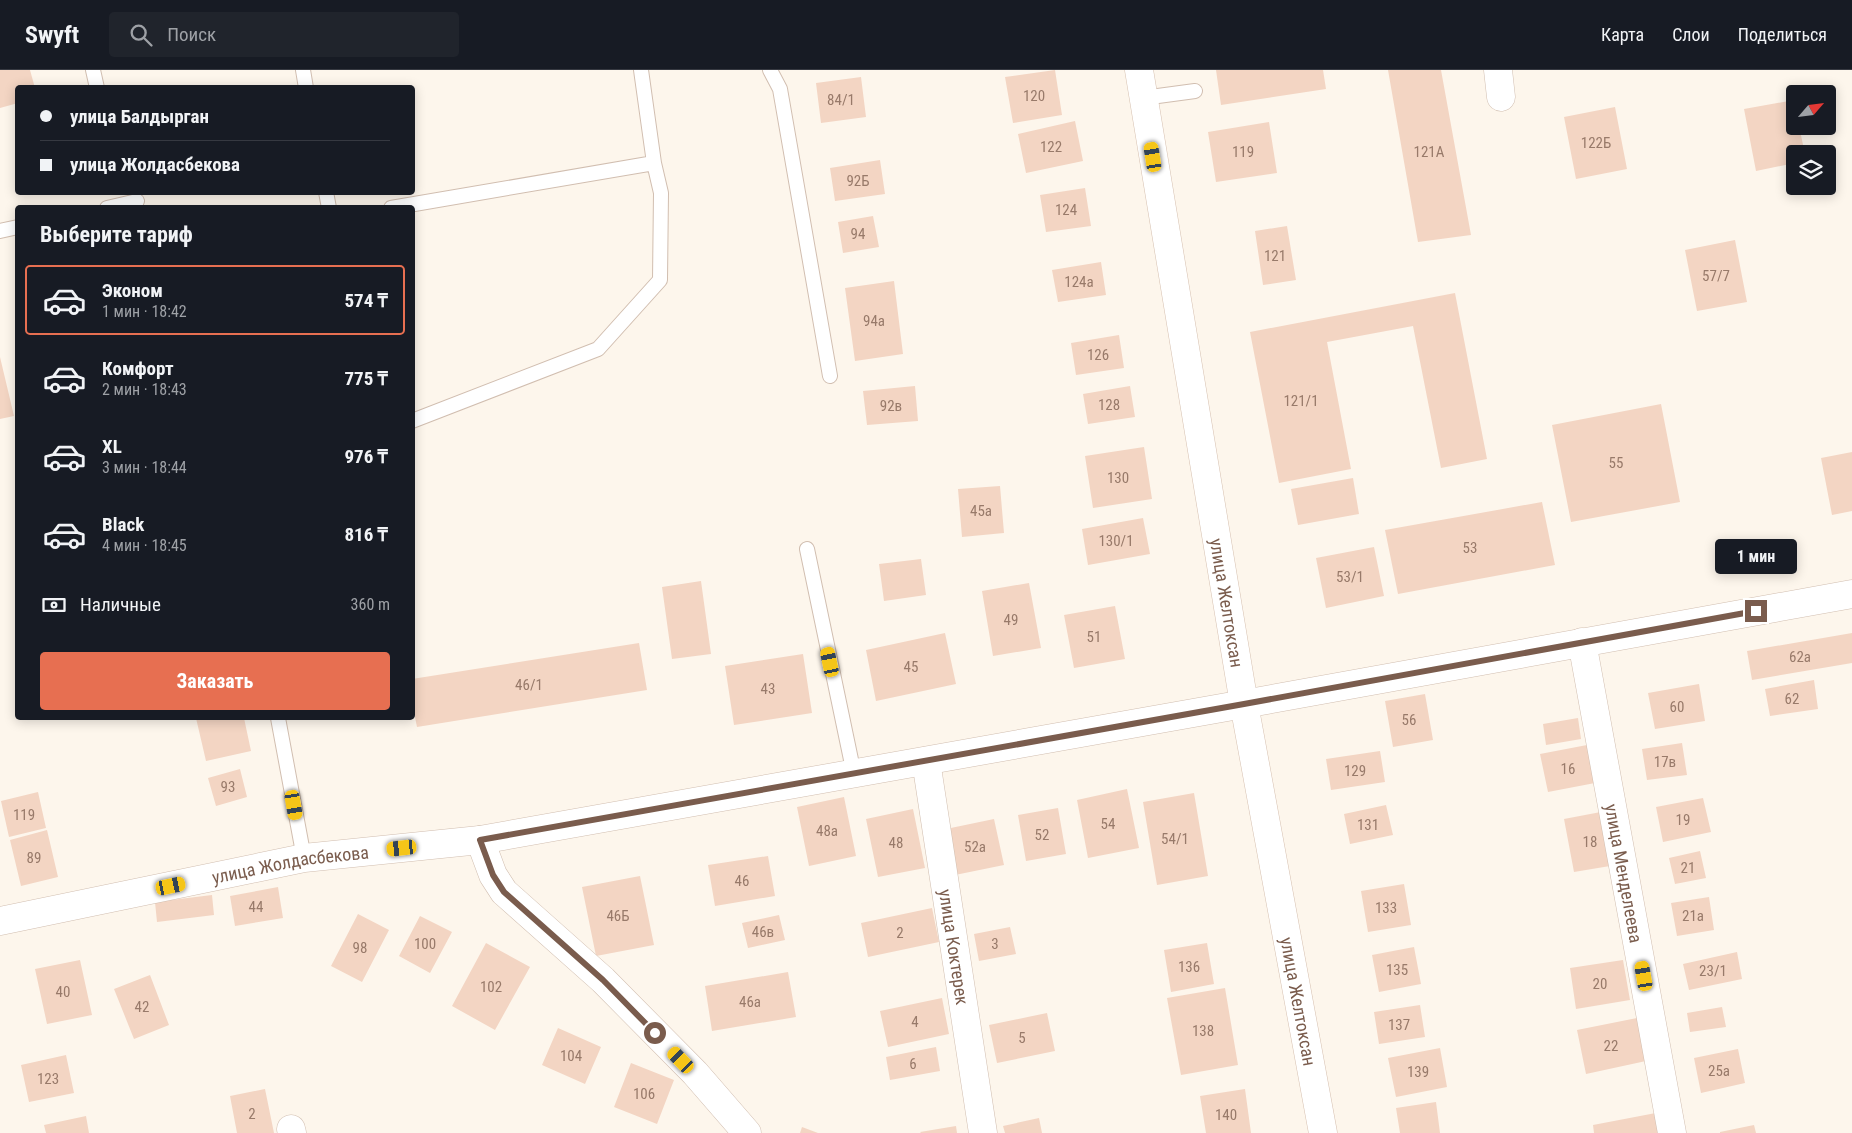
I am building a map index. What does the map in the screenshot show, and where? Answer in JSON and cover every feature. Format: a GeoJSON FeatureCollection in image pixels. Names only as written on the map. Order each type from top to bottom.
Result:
{"type":"FeatureCollection","features":[{"type":"Feature","properties":{"kind":"street","name":"улица Желтоксан"},"geometry":{"type":"LineString","coordinates":[[1138,70],[1244,704],[1323,1133]]}},
{"type":"Feature","properties":{"kind":"street"},"geometry":{"type":"LineString","coordinates":[[1498,70],[1501,97]]}},
{"type":"Feature","properties":{"kind":"street","name":"улица Жолдасбекова"},"geometry":{"type":"LineString","coordinates":[[0,921],[304,858],[480,840],[1852,594]]}},
{"type":"Feature","properties":{"kind":"street","name":"улица Менделеева"},"geometry":{"type":"LineString","coordinates":[[1582,642],[1672,1133]]}},
{"type":"Feature","properties":{"kind":"street","name":"улица Коктерек"},"geometry":{"type":"LineString","coordinates":[[926,761],[983,1133]]}},
{"type":"Feature","properties":{"kind":"street"},"geometry":{"type":"LineString","coordinates":[[480,840],[493,875],[504,892],[603,980],[694,1073],[747,1133]]}},
{"type":"Feature","properties":{"kind":"lane"},"geometry":{"type":"LineString","coordinates":[[93,70],[97,85]]}},
{"type":"Feature","properties":{"kind":"lane"},"geometry":{"type":"LineString","coordinates":[[303,70],[306,85]]}},
{"type":"Feature","properties":{"kind":"lane"},"geometry":{"type":"LineString","coordinates":[[415,420],[598,349],[660,280],[661,193],[654,163],[641,70]]}},
{"type":"Feature","properties":{"kind":"lane"},"geometry":{"type":"LineString","coordinates":[[770,70],[780,89],[830,376]]}},
{"type":"Feature","properties":{"kind":"lane"},"geometry":{"type":"LineString","coordinates":[[1143,98],[1195,90]]}},
{"type":"Feature","properties":{"kind":"lane"},"geometry":{"type":"LineString","coordinates":[[409,205],[654,163]]}},
{"type":"Feature","properties":{"kind":"lane"},"geometry":{"type":"LineString","coordinates":[[118,205],[136,200]]}},
{"type":"Feature","properties":{"kind":"lane"},"geometry":{"type":"LineString","coordinates":[[0,231],[15,228]]}},
{"type":"Feature","properties":{"kind":"lane"},"geometry":{"type":"LineString","coordinates":[[807,549],[854,774]]}},
{"type":"Feature","properties":{"kind":"lane"},"geometry":{"type":"LineString","coordinates":[[278,720],[304,858]]}},
{"type":"Feature","properties":{"kind":"building"},"geometry":{"type":"Polygon","coordinates":[[[0,70],[30,70],[34,85],[15,85],[15,104],[0,108],[0,70]]]}},
{"type":"Feature","properties":{"kind":"building"},"geometry":{"type":"Polygon","coordinates":[[[1055,70],[1062,115],[1013,123],[1005,77],[1055,70]]]}},
{"type":"Feature","properties":{"kind":"building"},"geometry":{"type":"Polygon","coordinates":[[[1216,70],[1323,70],[1326,89],[1221,105],[1216,70]]]}},
{"type":"Feature","properties":{"kind":"building"},"geometry":{"type":"Polygon","coordinates":[[[1388,70],[1441,70],[1471,235],[1418,242],[1388,70]]]}},
{"type":"Feature","properties":{"kind":"building"},"geometry":{"type":"Polygon","coordinates":[[[861,77],[866,117],[821,123],[816,83],[861,77]]]}},
{"type":"Feature","properties":{"kind":"building"},"geometry":{"type":"Polygon","coordinates":[[[1786,101],[1786,135],[1801,135],[1803,145],[1786,145],[1786,165],[1756,171],[1744,109],[1786,101]]]}},
{"type":"Feature","properties":{"kind":"building"},"geometry":{"type":"Polygon","coordinates":[[[1615,107],[1627,169],[1576,179],[1564,117],[1615,107]]]}},
{"type":"Feature","properties":{"kind":"building"},"geometry":{"type":"Polygon","coordinates":[[[1075,121],[1083,161],[1026,173],[1018,134],[1075,121]]]}},
{"type":"Feature","properties":{"kind":"building"},"geometry":{"type":"Polygon","coordinates":[[[1269,122],[1277,173],[1216,182],[1208,132],[1269,122]]]}},
{"type":"Feature","properties":{"kind":"building"},"geometry":{"type":"Polygon","coordinates":[[[880,160],[885,194],[835,201],[830,168],[880,160]]]}},
{"type":"Feature","properties":{"kind":"building"},"geometry":{"type":"Polygon","coordinates":[[[1085,188],[1091,226],[1046,232],[1040,195],[1085,188]]]}},
{"type":"Feature","properties":{"kind":"building"},"geometry":{"type":"Polygon","coordinates":[[[873,216],[879,247],[843,253],[838,222],[873,216]]]}},
{"type":"Feature","properties":{"kind":"building"},"geometry":{"type":"Polygon","coordinates":[[[1287,226],[1296,280],[1263,285],[1255,231],[1287,226]]]}},
{"type":"Feature","properties":{"kind":"building"},"geometry":{"type":"Polygon","coordinates":[[[1735,240],[1747,302],[1697,311],[1685,250],[1735,240]]]}},
{"type":"Feature","properties":{"kind":"building"},"geometry":{"type":"Polygon","coordinates":[[[1101,262],[1106,295],[1058,302],[1052,270],[1101,262]]]}},
{"type":"Feature","properties":{"kind":"building"},"geometry":{"type":"Polygon","coordinates":[[[894,281],[903,354],[855,361],[845,288],[894,281]]]}},
{"type":"Feature","properties":{"kind":"building"},"geometry":{"type":"Polygon","coordinates":[[[1455,293],[1487,459],[1441,468],[1413,326],[1327,342],[1351,469],[1279,483],[1250,332],[1455,293]]]}},
{"type":"Feature","properties":{"kind":"building"},"geometry":{"type":"Polygon","coordinates":[[[1119,335],[1124,368],[1076,375],[1071,343],[1119,335]]]}},
{"type":"Feature","properties":{"kind":"building"},"geometry":{"type":"Polygon","coordinates":[[[0,357],[14,416],[0,419],[0,357]]]}},
{"type":"Feature","properties":{"kind":"building"},"geometry":{"type":"Polygon","coordinates":[[[915,386],[918,421],[867,425],[863,391],[915,386]]]}},
{"type":"Feature","properties":{"kind":"building"},"geometry":{"type":"Polygon","coordinates":[[[1130,386],[1135,417],[1088,424],[1083,394],[1130,386]]]}},
{"type":"Feature","properties":{"kind":"building"},"geometry":{"type":"Polygon","coordinates":[[[1661,404],[1680,502],[1571,522],[1552,425],[1661,404]]]}},
{"type":"Feature","properties":{"kind":"building"},"geometry":{"type":"Polygon","coordinates":[[[1144,447],[1152,499],[1093,508],[1085,456],[1144,447]]]}},
{"type":"Feature","properties":{"kind":"building"},"geometry":{"type":"Polygon","coordinates":[[[1852,452],[1852,511],[1832,515],[1821,458],[1852,452]]]}},
{"type":"Feature","properties":{"kind":"building"},"geometry":{"type":"Polygon","coordinates":[[[1353,478],[1359,514],[1298,525],[1291,489],[1353,478]]]}},
{"type":"Feature","properties":{"kind":"building"},"geometry":{"type":"Polygon","coordinates":[[[1000,486],[1004,533],[962,537],[958,489],[1000,486]]]}},
{"type":"Feature","properties":{"kind":"building"},"geometry":{"type":"Polygon","coordinates":[[[1542,502],[1555,565],[1398,594],[1385,530],[1542,502]]]}},
{"type":"Feature","properties":{"kind":"building"},"geometry":{"type":"Polygon","coordinates":[[[1143,518],[1150,554],[1088,565],[1082,529],[1143,518]]]}},
{"type":"Feature","properties":{"kind":"building"},"geometry":{"type":"Polygon","coordinates":[[[1374,547],[1384,596],[1326,608],[1316,558],[1374,547]]]}},
{"type":"Feature","properties":{"kind":"building"},"geometry":{"type":"Polygon","coordinates":[[[921,559],[926,595],[884,601],[879,564],[921,559]]]}},
{"type":"Feature","properties":{"kind":"building"},"geometry":{"type":"Polygon","coordinates":[[[701,581],[711,654],[672,659],[662,587],[701,581]]]}},
{"type":"Feature","properties":{"kind":"building"},"geometry":{"type":"Polygon","coordinates":[[[1029,583],[1041,648],[993,656],[982,591],[1029,583]]]}},
{"type":"Feature","properties":{"kind":"building"},"geometry":{"type":"Polygon","coordinates":[[[1115,606],[1125,659],[1074,668],[1064,615],[1115,606]]]}},
{"type":"Feature","properties":{"kind":"building"},"geometry":{"type":"Polygon","coordinates":[[[945,633],[956,684],[876,701],[866,650],[945,633]]]}},
{"type":"Feature","properties":{"kind":"building"},"geometry":{"type":"Polygon","coordinates":[[[1852,633],[1852,663],[1752,680],[1747,651],[1852,633]]]}},
{"type":"Feature","properties":{"kind":"building"},"geometry":{"type":"Polygon","coordinates":[[[639,643],[647,690],[417,727],[415,717],[415,679],[639,643]]]}},
{"type":"Feature","properties":{"kind":"building"},"geometry":{"type":"Polygon","coordinates":[[[803,654],[812,713],[734,725],[725,666],[803,654]]]}},
{"type":"Feature","properties":{"kind":"building"},"geometry":{"type":"Polygon","coordinates":[[[1814,680],[1818,709],[1770,716],[1765,689],[1814,680]]]}},
{"type":"Feature","properties":{"kind":"building"},"geometry":{"type":"Polygon","coordinates":[[[1699,684],[1705,721],[1655,729],[1648,693],[1699,684]]]}},
{"type":"Feature","properties":{"kind":"building"},"geometry":{"type":"Polygon","coordinates":[[[1425,694],[1433,740],[1393,747],[1385,701],[1425,694]]]}},
{"type":"Feature","properties":{"kind":"building"},"geometry":{"type":"Polygon","coordinates":[[[1578,718],[1581,739],[1546,745],[1543,724],[1578,718]]]}},
{"type":"Feature","properties":{"kind":"building"},"geometry":{"type":"Polygon","coordinates":[[[196,720],[244,720],[251,751],[206,761],[196,720]]]}},
{"type":"Feature","properties":{"kind":"building"},"geometry":{"type":"Polygon","coordinates":[[[1682,743],[1687,775],[1647,780],[1642,749],[1682,743]]]}},
{"type":"Feature","properties":{"kind":"building"},"geometry":{"type":"Polygon","coordinates":[[[1587,745],[1595,783],[1548,792],[1540,754],[1587,745]]]}},
{"type":"Feature","properties":{"kind":"building"},"geometry":{"type":"Polygon","coordinates":[[[1380,751],[1385,782],[1331,790],[1326,759],[1380,751]]]}},
{"type":"Feature","properties":{"kind":"building"},"geometry":{"type":"Polygon","coordinates":[[[240,769],[247,797],[216,806],[208,778],[240,769]]]}},
{"type":"Feature","properties":{"kind":"building"},"geometry":{"type":"Polygon","coordinates":[[[1127,789],[1139,848],[1088,858],[1077,800],[1127,789]]]}},
{"type":"Feature","properties":{"kind":"building"},"geometry":{"type":"Polygon","coordinates":[[[38,792],[46,828],[9,837],[1,801],[38,792]]]}},
{"type":"Feature","properties":{"kind":"building"},"geometry":{"type":"Polygon","coordinates":[[[1194,793],[1208,876],[1157,885],[1143,802],[1194,793]]]}},
{"type":"Feature","properties":{"kind":"building"},"geometry":{"type":"Polygon","coordinates":[[[844,797],[856,856],[809,866],[797,807],[844,797]]]}},
{"type":"Feature","properties":{"kind":"building"},"geometry":{"type":"Polygon","coordinates":[[[1703,798],[1711,832],[1663,842],[1656,807],[1703,798]]]}},
{"type":"Feature","properties":{"kind":"building"},"geometry":{"type":"Polygon","coordinates":[[[1386,805],[1393,835],[1350,844],[1344,814],[1386,805]]]}},
{"type":"Feature","properties":{"kind":"building"},"geometry":{"type":"Polygon","coordinates":[[[1058,808],[1066,854],[1026,861],[1018,815],[1058,808]]]}},
{"type":"Feature","properties":{"kind":"building"},"geometry":{"type":"Polygon","coordinates":[[[913,809],[925,868],[878,877],[866,819],[913,809]]]}},
{"type":"Feature","properties":{"kind":"building"},"geometry":{"type":"Polygon","coordinates":[[[1606,811],[1616,865],[1574,872],[1564,819],[1606,811]]]}},
{"type":"Feature","properties":{"kind":"building"},"geometry":{"type":"Polygon","coordinates":[[[994,819],[1004,865],[955,875],[946,829],[994,819]]]}},
{"type":"Feature","properties":{"kind":"building"},"geometry":{"type":"Polygon","coordinates":[[[47,830],[58,877],[21,886],[10,840],[47,830]]]}},
{"type":"Feature","properties":{"kind":"building"},"geometry":{"type":"Polygon","coordinates":[[[1700,851],[1706,878],[1675,884],[1669,858],[1700,851]]]}},
{"type":"Feature","properties":{"kind":"building"},"geometry":{"type":"Polygon","coordinates":[[[768,856],[775,896],[715,906],[708,865],[768,856]]]}},
{"type":"Feature","properties":{"kind":"building"},"geometry":{"type":"Polygon","coordinates":[[[640,876],[654,945],[596,956],[582,887],[640,876]]]}},
{"type":"Feature","properties":{"kind":"building"},"geometry":{"type":"Polygon","coordinates":[[[1404,884],[1411,925],[1368,932],[1361,891],[1404,884]]]}},
{"type":"Feature","properties":{"kind":"building"},"geometry":{"type":"Polygon","coordinates":[[[278,887],[283,918],[235,926],[230,896],[278,887]]]}},
{"type":"Feature","properties":{"kind":"building"},"geometry":{"type":"Polygon","coordinates":[[[212,895],[214,915],[157,922],[155,902],[212,895]]]}},
{"type":"Feature","properties":{"kind":"building"},"geometry":{"type":"Polygon","coordinates":[[[1709,897],[1714,930],[1677,936],[1671,903],[1709,897]]]}},
{"type":"Feature","properties":{"kind":"building"},"geometry":{"type":"Polygon","coordinates":[[[932,908],[939,942],[868,957],[861,923],[932,908]]]}},
{"type":"Feature","properties":{"kind":"building"},"geometry":{"type":"Polygon","coordinates":[[[358,914],[389,930],[362,982],[331,966],[358,914]]]}},
{"type":"Feature","properties":{"kind":"building"},"geometry":{"type":"Polygon","coordinates":[[[779,915],[785,940],[748,948],[742,923],[779,915]]]}},
{"type":"Feature","properties":{"kind":"building"},"geometry":{"type":"Polygon","coordinates":[[[420,916],[452,932],[430,973],[399,956],[420,916]]]}},
{"type":"Feature","properties":{"kind":"building"},"geometry":{"type":"Polygon","coordinates":[[[1010,927],[1016,954],[979,961],[974,934],[1010,927]]]}},
{"type":"Feature","properties":{"kind":"building"},"geometry":{"type":"Polygon","coordinates":[[[486,943],[530,967],[495,1030],[452,1006],[486,943]]]}},
{"type":"Feature","properties":{"kind":"building"},"geometry":{"type":"Polygon","coordinates":[[[1207,943],[1214,984],[1171,992],[1164,950],[1207,943]]]}},
{"type":"Feature","properties":{"kind":"building"},"geometry":{"type":"Polygon","coordinates":[[[1414,947],[1421,984],[1379,992],[1372,955],[1414,947]]]}},
{"type":"Feature","properties":{"kind":"building"},"geometry":{"type":"Polygon","coordinates":[[[1737,952],[1742,979],[1689,990],[1683,964],[1737,952]]]}},
{"type":"Feature","properties":{"kind":"building"},"geometry":{"type":"Polygon","coordinates":[[[80,960],[92,1015],[47,1024],[35,969],[80,960]]]}},
{"type":"Feature","properties":{"kind":"building"},"geometry":{"type":"Polygon","coordinates":[[[1623,960],[1630,1000],[1576,1009],[1570,968],[1623,960]]]}},
{"type":"Feature","properties":{"kind":"building"},"geometry":{"type":"Polygon","coordinates":[[[788,972],[796,1017],[712,1031],[705,986],[788,972]]]}},
{"type":"Feature","properties":{"kind":"building"},"geometry":{"type":"Polygon","coordinates":[[[150,975],[169,1025],[134,1039],[114,989],[150,975]]]}},
{"type":"Feature","properties":{"kind":"building"},"geometry":{"type":"Polygon","coordinates":[[[1225,988],[1238,1065],[1181,1075],[1167,998],[1225,988]]]}},
{"type":"Feature","properties":{"kind":"building"},"geometry":{"type":"Polygon","coordinates":[[[942,998],[949,1034],[888,1047],[880,1011],[942,998]]]}},
{"type":"Feature","properties":{"kind":"building"},"geometry":{"type":"Polygon","coordinates":[[[1420,1005],[1425,1037],[1379,1044],[1374,1012],[1420,1005]]]}},
{"type":"Feature","properties":{"kind":"building"},"geometry":{"type":"Polygon","coordinates":[[[1722,1007],[1726,1027],[1690,1032],[1687,1013],[1722,1007]]]}},
{"type":"Feature","properties":{"kind":"building"},"geometry":{"type":"Polygon","coordinates":[[[1047,1013],[1055,1051],[997,1063],[989,1025],[1047,1013]]]}},
{"type":"Feature","properties":{"kind":"building"},"geometry":{"type":"Polygon","coordinates":[[[1637,1018],[1646,1061],[1586,1074],[1577,1030],[1637,1018]]]}},
{"type":"Feature","properties":{"kind":"building"},"geometry":{"type":"Polygon","coordinates":[[[558,1028],[601,1047],[585,1084],[542,1065],[558,1028]]]}},
{"type":"Feature","properties":{"kind":"building"},"geometry":{"type":"Polygon","coordinates":[[[936,1047],[940,1071],[890,1080],[886,1057],[936,1047]]]}},
{"type":"Feature","properties":{"kind":"building"},"geometry":{"type":"Polygon","coordinates":[[[1440,1048],[1447,1087],[1396,1097],[1388,1058],[1440,1048]]]}},
{"type":"Feature","properties":{"kind":"building"},"geometry":{"type":"Polygon","coordinates":[[[1738,1049],[1745,1083],[1701,1093],[1694,1058],[1738,1049]]]}},
{"type":"Feature","properties":{"kind":"building"},"geometry":{"type":"Polygon","coordinates":[[[66,1055],[74,1093],[29,1102],[21,1065],[66,1055]]]}},
{"type":"Feature","properties":{"kind":"building"},"geometry":{"type":"Polygon","coordinates":[[[631,1063],[674,1080],[657,1124],[614,1107],[631,1063]]]}},
{"type":"Feature","properties":{"kind":"building"},"geometry":{"type":"Polygon","coordinates":[[[265,1089],[274,1133],[237,1133],[230,1096],[265,1089]]]}},
{"type":"Feature","properties":{"kind":"building"},"geometry":{"type":"Polygon","coordinates":[[[1245,1089],[1251,1133],[1206,1133],[1200,1096],[1245,1089]]]}},
{"type":"Feature","properties":{"kind":"building"},"geometry":{"type":"Polygon","coordinates":[[[1436,1102],[1440,1133],[1400,1133],[1396,1108],[1436,1102]]]}},
{"type":"Feature","properties":{"kind":"building"},"geometry":{"type":"Polygon","coordinates":[[[1661,1112],[1665,1133],[1594,1133],[1593,1125],[1661,1112]]]}},
{"type":"Feature","properties":{"kind":"building"},"geometry":{"type":"Polygon","coordinates":[[[86,1116],[89,1133],[46,1133],[44,1125],[86,1116]]]}},
{"type":"Feature","properties":{"kind":"building"},"geometry":{"type":"Polygon","coordinates":[[[1039,1118],[1042,1133],[1005,1133],[1003,1126],[1039,1118]]]}},
{"type":"Feature","properties":{"kind":"building"},"geometry":{"type":"Polygon","coordinates":[[[1754,1125],[1756,1133],[1720,1133],[1720,1132],[1754,1125]]]}},
{"type":"Feature","properties":{"kind":"building"},"geometry":{"type":"Polygon","coordinates":[[[956,1126],[957,1133],[920,1132],[956,1126]]]}},
{"type":"Feature","properties":{"kind":"building"},"geometry":{"type":"Polygon","coordinates":[[[802,1127],[818,1133],[800,1133],[802,1127]]]}},
{"type":"Feature","properties":{"kind":"route"},"geometry":{"type":"LineString","coordinates":[[655,1033],[603,980],[504,892],[493,875],[480,840],[1756,611]]}}]}
